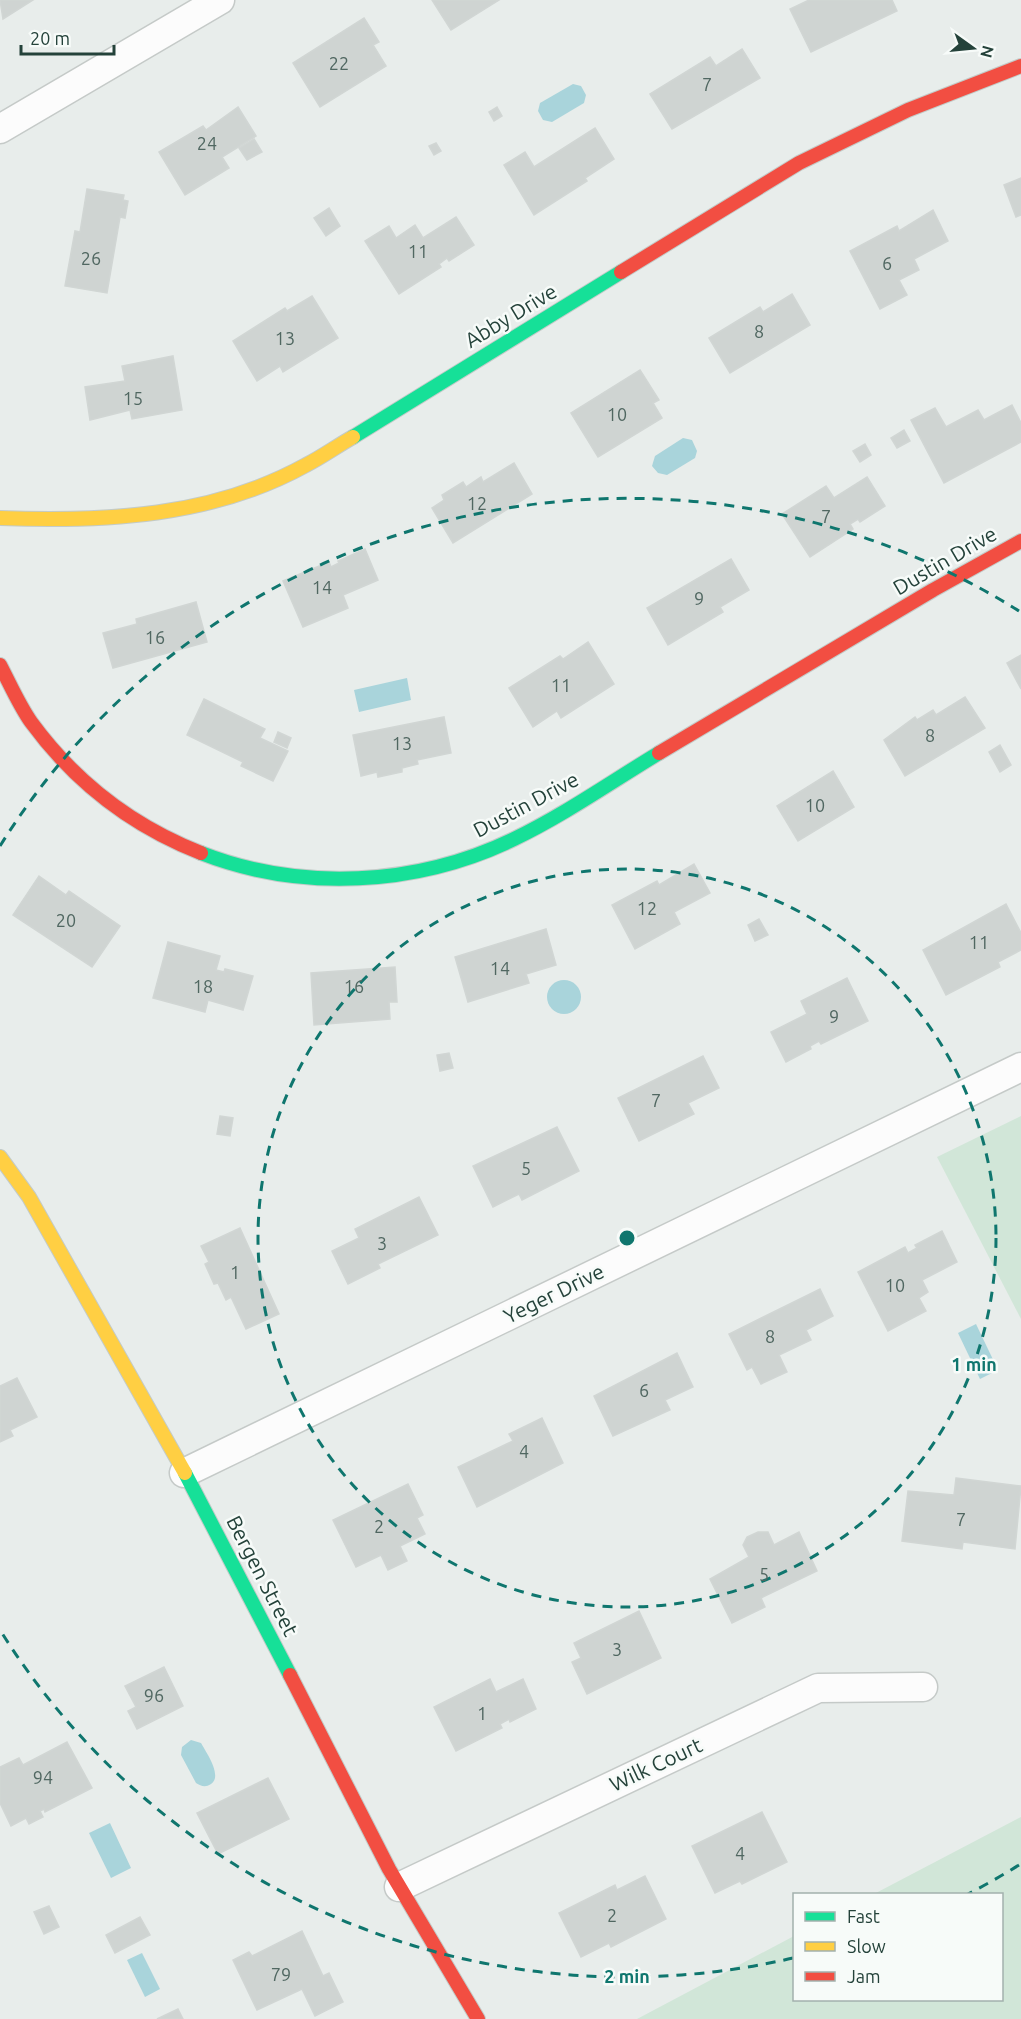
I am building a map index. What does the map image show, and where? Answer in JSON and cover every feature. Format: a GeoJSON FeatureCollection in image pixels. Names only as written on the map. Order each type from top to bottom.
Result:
{"type":"FeatureCollection","features":[{"type":"Feature","properties":{"kind":"street"},"geometry":{"type":"LineString","coordinates":[[0,129],[220,0]]}},
{"type":"Feature","properties":{"kind":"street","name":"Abby Drive"},"geometry":{"type":"LineString","coordinates":[[0,518],[62,521],[123,519],[183,510],[241,493],[305,466],[799,163],[879,121],[961,86],[1021,66]]}},
{"type":"Feature","properties":{"kind":"street","name":"Dustin Drive"},"geometry":{"type":"LineString","coordinates":[[0,665],[11,690],[34,729],[62,764],[96,795],[140,826],[190,850],[242,867],[295,877],[357,880],[412,873],[465,860],[515,839],[933,590],[1021,541]]}},
{"type":"Feature","properties":{"kind":"street","name":"Yeger Drive"},"geometry":{"type":"LineString","coordinates":[[184,1473],[1021,1066]]}},
{"type":"Feature","properties":{"kind":"street","name":"Bergen Street"},"geometry":{"type":"LineString","coordinates":[[0,1156],[29,1197],[65,1259],[184,1473],[399,1887],[478,2019]]}},
{"type":"Feature","properties":{"kind":"street","name":"Wilk Court"},"geometry":{"type":"LineString","coordinates":[[399,1887],[818,1688],[923,1687]]}},
{"type":"Feature","properties":{"kind":"green space"},"geometry":{"type":"Polygon","coordinates":[[[1021,1116],[1021,1319],[937,1157],[1021,1116]]]}},
{"type":"Feature","properties":{"kind":"green space"},"geometry":{"type":"Polygon","coordinates":[[[1021,1817],[1021,2019],[637,2019],[793,1937],[793,2001],[1003,2001],[1003,1893],[876,1893],[1021,1817]]]}},
{"type":"Feature","properties":{"kind":"water"},"geometry":{"type":"Polygon","coordinates":[[[573,84],[581,86],[586,95],[584,103],[552,122],[543,120],[538,111],[540,103],[573,84]]]}},
{"type":"Feature","properties":{"kind":"water"},"geometry":{"type":"Polygon","coordinates":[[[683,438],[692,440],[697,451],[695,458],[667,475],[658,473],[652,466],[655,456],[683,438]]]}},
{"type":"Feature","properties":{"kind":"water"},"geometry":{"type":"Polygon","coordinates":[[[407,678],[411,700],[359,712],[354,690],[407,678]]]}},
{"type":"Feature","properties":{"kind":"water"},"geometry":{"type":"Polygon","coordinates":[[[564,980],[576,985],[581,997],[576,1009],[564,1014],[552,1009],[547,997],[552,985],[564,980]]]}},
{"type":"Feature","properties":{"kind":"water"},"geometry":{"type":"Polygon","coordinates":[[[976,1324],[998,1370],[980,1379],[958,1333],[976,1324]]]}},
{"type":"Feature","properties":{"kind":"water"},"geometry":{"type":"Polygon","coordinates":[[[191,1740],[201,1743],[212,1764],[215,1775],[209,1785],[203,1786],[196,1783],[181,1755],[182,1747],[191,1740]]]}},
{"type":"Feature","properties":{"kind":"water"},"geometry":{"type":"Polygon","coordinates":[[[110,1823],[131,1868],[111,1878],[89,1833],[110,1823]]]}},
{"type":"Feature","properties":{"kind":"water"},"geometry":{"type":"Polygon","coordinates":[[[142,1953],[160,1989],[145,1997],[127,1960],[142,1953]]]}},
{"type":"Feature","properties":{"kind":"building"},"geometry":{"type":"Polygon","coordinates":[[[0,0],[33,0],[3,19],[0,0]]]}},
{"type":"Feature","properties":{"kind":"building"},"geometry":{"type":"Polygon","coordinates":[[[432,0],[499,0],[451,30],[432,0]]]}},
{"type":"Feature","properties":{"kind":"building"},"geometry":{"type":"Polygon","coordinates":[[[809,0],[892,0],[897,11],[811,52],[790,9],[809,0]]]}},
{"type":"Feature","properties":{"kind":"building"},"geometry":{"type":"Polygon","coordinates":[[[364,18],[379,42],[373,45],[386,66],[320,107],[293,63],[364,18]]]}},
{"type":"Feature","properties":{"kind":"building"},"geometry":{"type":"Polygon","coordinates":[[[742,49],[760,78],[672,129],[650,94],[710,57],[716,66],[742,49]]]}},
{"type":"Feature","properties":{"kind":"building"},"geometry":{"type":"Polygon","coordinates":[[[238,107],[256,136],[222,157],[229,168],[185,195],[159,152],[203,126],[206,130],[238,107]]]}},
{"type":"Feature","properties":{"kind":"building"},"geometry":{"type":"Polygon","coordinates":[[[497,107],[502,116],[494,121],[489,112],[497,107]]]}},
{"type":"Feature","properties":{"kind":"building"},"geometry":{"type":"Polygon","coordinates":[[[595,128],[614,159],[585,178],[587,181],[534,215],[504,165],[525,152],[534,167],[595,128]]]}},
{"type":"Feature","properties":{"kind":"building"},"geometry":{"type":"Polygon","coordinates":[[[254,139],[262,152],[247,160],[239,148],[254,139]]]}},
{"type":"Feature","properties":{"kind":"building"},"geometry":{"type":"Polygon","coordinates":[[[436,143],[441,151],[434,155],[429,146],[436,143]]]}},
{"type":"Feature","properties":{"kind":"building"},"geometry":{"type":"Polygon","coordinates":[[[1021,178],[1021,215],[1016,217],[1004,185],[1021,178]]]}},
{"type":"Feature","properties":{"kind":"building"},"geometry":{"type":"Polygon","coordinates":[[[87,189],[124,195],[123,200],[128,201],[125,218],[120,217],[107,293],[65,286],[75,231],[80,232],[87,189]]]}},
{"type":"Feature","properties":{"kind":"building"},"geometry":{"type":"Polygon","coordinates":[[[329,208],[340,226],[326,236],[314,218],[329,208]]]}},
{"type":"Feature","properties":{"kind":"building"},"geometry":{"type":"Polygon","coordinates":[[[933,210],[948,241],[914,259],[919,270],[899,280],[907,295],[880,309],[850,251],[897,226],[899,231],[933,210]]]}},
{"type":"Feature","properties":{"kind":"building"},"geometry":{"type":"Polygon","coordinates":[[[456,217],[474,245],[449,261],[447,258],[439,264],[441,267],[399,294],[365,241],[389,226],[396,238],[415,225],[423,238],[456,217]]]}},
{"type":"Feature","properties":{"kind":"building"},"geometry":{"type":"Polygon","coordinates":[[[792,294],[810,325],[730,373],[709,338],[760,307],[763,312],[792,294]]]}},
{"type":"Feature","properties":{"kind":"building"},"geometry":{"type":"Polygon","coordinates":[[[312,296],[338,338],[283,372],[280,366],[257,381],[233,341],[285,308],[287,311],[312,296]]]}},
{"type":"Feature","properties":{"kind":"building"},"geometry":{"type":"Polygon","coordinates":[[[173,356],[182,410],[132,419],[130,410],[90,420],[85,387],[125,381],[122,366],[173,356]]]}},
{"type":"Feature","properties":{"kind":"building"},"geometry":{"type":"Polygon","coordinates":[[[640,370],[659,400],[653,403],[662,418],[598,457],[571,413],[640,370]]]}},
{"type":"Feature","properties":{"kind":"building"},"geometry":{"type":"Polygon","coordinates":[[[1012,405],[1021,423],[1021,442],[944,483],[911,420],[935,408],[946,427],[978,410],[984,420],[1012,405]]]}},
{"type":"Feature","properties":{"kind":"building"},"geometry":{"type":"Polygon","coordinates":[[[904,430],[910,441],[897,448],[891,438],[904,430]]]}},
{"type":"Feature","properties":{"kind":"building"},"geometry":{"type":"Polygon","coordinates":[[[865,444],[871,455],[860,462],[853,451],[865,444]]]}},
{"type":"Feature","properties":{"kind":"building"},"geometry":{"type":"Polygon","coordinates":[[[514,463],[532,494],[453,543],[432,508],[444,500],[442,495],[463,482],[466,487],[481,477],[483,482],[514,463]]]}},
{"type":"Feature","properties":{"kind":"building"},"geometry":{"type":"Polygon","coordinates":[[[867,477],[885,506],[860,522],[858,519],[850,524],[853,529],[810,557],[782,514],[826,486],[834,498],[867,477]]]}},
{"type":"Feature","properties":{"kind":"building"},"geometry":{"type":"Polygon","coordinates":[[[365,549],[378,580],[343,595],[348,608],[303,627],[283,581],[329,562],[331,567],[339,563],[338,561],[365,549]]]}},
{"type":"Feature","properties":{"kind":"building"},"geometry":{"type":"Polygon","coordinates":[[[731,559],[749,590],[720,607],[723,612],[668,645],[647,608],[731,559]]]}},
{"type":"Feature","properties":{"kind":"building"},"geometry":{"type":"Polygon","coordinates":[[[196,602],[207,642],[113,668],[103,633],[137,624],[136,619],[196,602]]]}},
{"type":"Feature","properties":{"kind":"building"},"geometry":{"type":"Polygon","coordinates":[[[588,642],[614,684],[561,718],[557,711],[533,727],[509,688],[560,656],[563,659],[588,642]]]}},
{"type":"Feature","properties":{"kind":"building"},"geometry":{"type":"Polygon","coordinates":[[[1021,655],[1021,689],[1007,663],[1021,655]]]}},
{"type":"Feature","properties":{"kind":"building"},"geometry":{"type":"Polygon","coordinates":[[[965,697],[985,728],[905,776],[884,740],[915,717],[917,720],[933,710],[936,715],[965,697]]]}},
{"type":"Feature","properties":{"kind":"building"},"geometry":{"type":"Polygon","coordinates":[[[204,699],[265,729],[260,738],[288,751],[273,781],[241,766],[243,762],[187,735],[204,699]]]}},
{"type":"Feature","properties":{"kind":"building"},"geometry":{"type":"Polygon","coordinates":[[[444,717],[451,753],[417,760],[418,764],[402,768],[402,772],[378,777],[377,772],[361,776],[353,735],[444,717]]]}},
{"type":"Feature","properties":{"kind":"building"},"geometry":{"type":"Polygon","coordinates":[[[278,732],[291,738],[287,748],[274,742],[278,732]]]}},
{"type":"Feature","properties":{"kind":"building"},"geometry":{"type":"Polygon","coordinates":[[[1000,745],[1011,765],[1000,772],[989,752],[1000,745]]]}},
{"type":"Feature","properties":{"kind":"building"},"geometry":{"type":"Polygon","coordinates":[[[833,771],[854,807],[798,841],[777,806],[833,771]]]}},
{"type":"Feature","properties":{"kind":"building"},"geometry":{"type":"Polygon","coordinates":[[[694,864],[710,893],[674,912],[680,924],[635,949],[612,905],[657,881],[659,885],[694,864]]]}},
{"type":"Feature","properties":{"kind":"building"},"geometry":{"type":"Polygon","coordinates":[[[39,876],[66,895],[69,891],[120,926],[92,967],[13,915],[39,876]]]}},
{"type":"Feature","properties":{"kind":"building"},"geometry":{"type":"Polygon","coordinates":[[[1006,904],[1021,933],[1021,950],[998,962],[1000,967],[946,995],[923,950],[1006,904]]]}},
{"type":"Feature","properties":{"kind":"building"},"geometry":{"type":"Polygon","coordinates":[[[759,919],[768,935],[755,941],[748,925],[759,919]]]}},
{"type":"Feature","properties":{"kind":"building"},"geometry":{"type":"Polygon","coordinates":[[[546,929],[556,965],[526,974],[529,983],[468,1002],[455,957],[546,929]]]}},
{"type":"Feature","properties":{"kind":"building"},"geometry":{"type":"Polygon","coordinates":[[[168,942],[220,956],[216,970],[224,972],[225,969],[253,976],[243,1010],[208,1000],[205,1012],[153,998],[168,942]]]}},
{"type":"Feature","properties":{"kind":"building"},"geometry":{"type":"Polygon","coordinates":[[[395,967],[397,1002],[389,1002],[390,1019],[314,1025],[311,973],[395,967]]]}},
{"type":"Feature","properties":{"kind":"building"},"geometry":{"type":"Polygon","coordinates":[[[847,978],[868,1021],[821,1044],[819,1041],[810,1046],[811,1049],[786,1062],[771,1032],[807,1014],[801,1001],[847,978]]]}},
{"type":"Feature","properties":{"kind":"building"},"geometry":{"type":"Polygon","coordinates":[[[449,1053],[453,1068],[440,1071],[437,1055],[449,1053]]]}},
{"type":"Feature","properties":{"kind":"building"},"geometry":{"type":"Polygon","coordinates":[[[703,1056],[719,1088],[688,1103],[694,1114],[639,1141],[618,1098],[703,1056]]]}},
{"type":"Feature","properties":{"kind":"building"},"geometry":{"type":"Polygon","coordinates":[[[220,1116],[233,1118],[230,1136],[217,1134],[220,1116]]]}},
{"type":"Feature","properties":{"kind":"building"},"geometry":{"type":"Polygon","coordinates":[[[557,1127],[579,1171],[522,1200],[519,1194],[493,1207],[473,1166],[557,1127]]]}},
{"type":"Feature","properties":{"kind":"building"},"geometry":{"type":"Polygon","coordinates":[[[419,1197],[438,1235],[378,1264],[380,1268],[348,1284],[332,1251],[359,1238],[355,1229],[419,1197]]]}},
{"type":"Feature","properties":{"kind":"building"},"geometry":{"type":"Polygon","coordinates":[[[240,1228],[279,1314],[246,1329],[231,1297],[226,1300],[218,1283],[214,1284],[205,1264],[209,1262],[201,1246],[240,1228]]]}},
{"type":"Feature","properties":{"kind":"building"},"geometry":{"type":"Polygon","coordinates":[[[942,1231],[957,1262],[922,1280],[928,1292],[919,1298],[926,1311],[888,1331],[858,1272],[905,1247],[908,1253],[917,1248],[915,1245],[942,1231]]]}},
{"type":"Feature","properties":{"kind":"building"},"geometry":{"type":"Polygon","coordinates":[[[820,1289],[833,1316],[806,1330],[811,1340],[779,1355],[787,1372],[761,1384],[752,1367],[747,1370],[729,1334],[820,1289]]]}},
{"type":"Feature","properties":{"kind":"building"},"geometry":{"type":"Polygon","coordinates":[[[677,1353],[693,1387],[665,1400],[670,1410],[613,1436],[594,1396],[677,1353]]]}},
{"type":"Feature","properties":{"kind":"building"},"geometry":{"type":"Polygon","coordinates":[[[17,1378],[37,1417],[10,1430],[13,1436],[0,1442],[0,1386],[17,1378]]]}},
{"type":"Feature","properties":{"kind":"building"},"geometry":{"type":"Polygon","coordinates":[[[542,1418],[563,1463],[477,1507],[458,1467],[513,1441],[509,1434],[542,1418]]]}},
{"type":"Feature","properties":{"kind":"building"},"geometry":{"type":"Polygon","coordinates":[[[956,1478],[1021,1486],[1015,1549],[963,1542],[962,1549],[902,1541],[908,1491],[954,1495],[956,1478]]]}},
{"type":"Feature","properties":{"kind":"building"},"geometry":{"type":"Polygon","coordinates":[[[408,1484],[423,1515],[417,1518],[425,1534],[400,1546],[407,1561],[388,1570],[381,1555],[356,1567],[333,1520],[408,1484]]]}},
{"type":"Feature","properties":{"kind":"building"},"geometry":{"type":"Polygon","coordinates":[[[758,1532],[768,1532],[774,1545],[799,1532],[817,1571],[761,1598],[765,1607],[732,1623],[710,1579],[749,1557],[743,1545],[747,1537],[758,1532]]]}},
{"type":"Feature","properties":{"kind":"building"},"geometry":{"type":"Polygon","coordinates":[[[639,1611],[661,1658],[587,1694],[572,1662],[581,1658],[574,1643],[639,1611]]]}},
{"type":"Feature","properties":{"kind":"building"},"geometry":{"type":"Polygon","coordinates":[[[164,1667],[183,1706],[137,1729],[128,1711],[136,1707],[125,1686],[164,1667]]]}},
{"type":"Feature","properties":{"kind":"building"},"geometry":{"type":"Polygon","coordinates":[[[490,1679],[496,1692],[523,1679],[536,1709],[510,1722],[509,1719],[500,1724],[502,1728],[456,1751],[434,1707],[490,1679]]]}},
{"type":"Feature","properties":{"kind":"building"},"geometry":{"type":"Polygon","coordinates":[[[67,1742],[92,1788],[45,1812],[44,1809],[40,1811],[43,1817],[29,1824],[26,1818],[11,1826],[0,1803],[0,1767],[19,1758],[23,1765],[67,1742]]]}},
{"type":"Feature","properties":{"kind":"building"},"geometry":{"type":"Polygon","coordinates":[[[268,1778],[289,1819],[218,1854],[197,1813],[268,1778]]]}},
{"type":"Feature","properties":{"kind":"building"},"geometry":{"type":"Polygon","coordinates":[[[762,1812],[787,1862],[742,1884],[740,1881],[715,1893],[692,1846],[762,1812]]]}},
{"type":"Feature","properties":{"kind":"building"},"geometry":{"type":"Polygon","coordinates":[[[645,1876],[666,1919],[611,1947],[609,1943],[581,1957],[559,1913],[615,1885],[617,1890],[645,1876]]]}},
{"type":"Feature","properties":{"kind":"building"},"geometry":{"type":"Polygon","coordinates":[[[49,1906],[59,1927],[44,1934],[34,1912],[49,1906]]]}},
{"type":"Feature","properties":{"kind":"building"},"geometry":{"type":"Polygon","coordinates":[[[140,1917],[150,1935],[115,1953],[106,1935],[140,1917]]]}},
{"type":"Feature","properties":{"kind":"building"},"geometry":{"type":"Polygon","coordinates":[[[302,1931],[323,1976],[329,1973],[343,2002],[315,2016],[302,1989],[257,2010],[233,1960],[249,1952],[252,1956],[302,1931]]]}},
{"type":"Feature","properties":{"kind":"building"},"geometry":{"type":"Polygon","coordinates":[[[178,2009],[183,2019],[157,2019],[178,2009]]]}},
{"type":"Feature","properties":{"kind":"traffic: fast"},"geometry":{"type":"LineString","coordinates":[[353,437],[621,272]]}},
{"type":"Feature","properties":{"kind":"traffic: fast"},"geometry":{"type":"LineString","coordinates":[[201,853],[239,866],[278,874],[318,878],[359,878],[399,874],[438,866],[477,855],[533,830],[659,753]]}},
{"type":"Feature","properties":{"kind":"traffic: fast"},"geometry":{"type":"LineString","coordinates":[[185,1473],[290,1675]]}},
{"type":"Feature","properties":{"kind":"traffic: slow"},"geometry":{"type":"LineString","coordinates":[[0,518],[118,517],[196,506],[233,496],[270,482],[312,462],[353,437]]}},
{"type":"Feature","properties":{"kind":"traffic: slow"},"geometry":{"type":"LineString","coordinates":[[0,1157],[29,1197],[185,1473]]}},
{"type":"Feature","properties":{"kind":"traffic: jam"},"geometry":{"type":"LineString","coordinates":[[621,272],[799,163],[908,110],[1021,66]]}},
{"type":"Feature","properties":{"kind":"traffic: jam"},"geometry":{"type":"LineString","coordinates":[[659,753],[933,590],[1021,541]]}},
{"type":"Feature","properties":{"kind":"traffic: jam"},"geometry":{"type":"LineString","coordinates":[[0,665],[31,722],[66,764],[86,783],[128,816],[201,853]]}},
{"type":"Feature","properties":{"kind":"traffic: jam"},"geometry":{"type":"LineString","coordinates":[[290,1675],[389,1869],[478,2019]]}}]}
